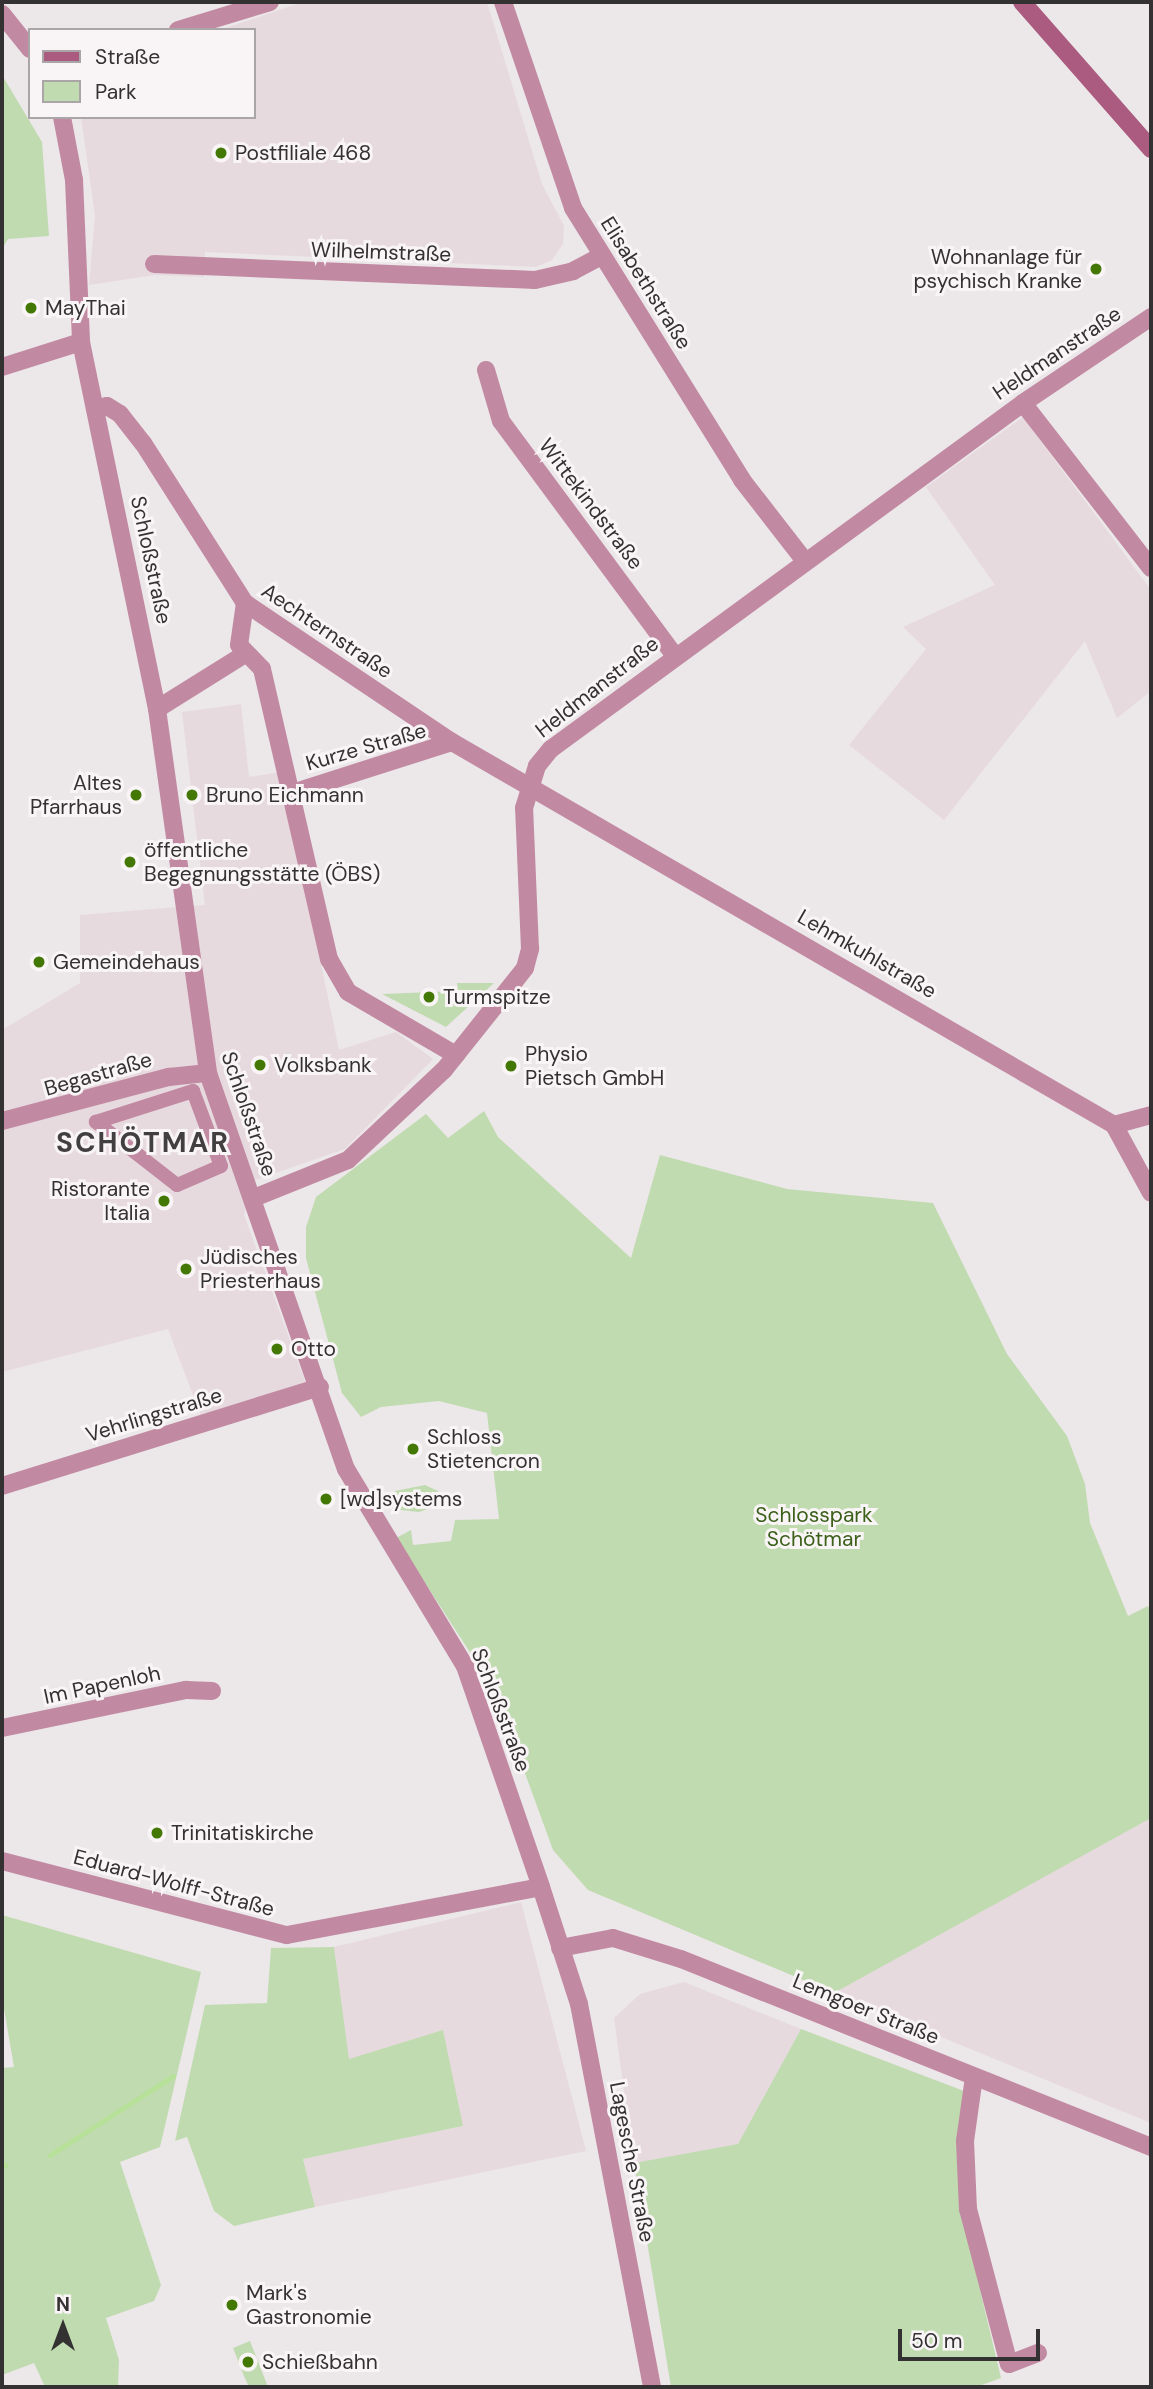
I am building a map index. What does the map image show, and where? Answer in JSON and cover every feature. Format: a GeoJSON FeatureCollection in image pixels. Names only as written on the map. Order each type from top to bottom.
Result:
{"type":"FeatureCollection","features":[{"type":"Feature","properties":{"kind":"main road"},"geometry":{"type":"LineString","coordinates":[[1022,2],[1151,149]]}},
{"type":"Feature","properties":{"kind":"street"},"geometry":{"type":"LineString","coordinates":[[185,28],[270,2]]}},
{"type":"Feature","properties":{"kind":"street","name":"Elisabethstraße"},"geometry":{"type":"LineString","coordinates":[[503,2],[560,183],[600,256],[741,480],[804,560]]}},
{"type":"Feature","properties":{"kind":"street"},"geometry":{"type":"LineString","coordinates":[[2,14],[28,47]]}},
{"type":"Feature","properties":{"kind":"street","name":"Schloßstraße"},"geometry":{"type":"LineString","coordinates":[[62,119],[74,180],[81,342],[157,709],[208,1073],[358,1498],[465,1666],[560,1948]]}},
{"type":"Feature","properties":{"kind":"street","name":"Wilhelmstraße"},"geometry":{"type":"LineString","coordinates":[[154,264],[535,280],[573,271],[600,256]]}},
{"type":"Feature","properties":{"kind":"street","name":"Heldmanstraße"},"geometry":{"type":"LineString","coordinates":[[254,1198],[348,1160],[456,1055],[525,968],[530,949],[523,842],[529,784],[551,749],[804,560],[1023,403],[1151,317]]}},
{"type":"Feature","properties":{"kind":"street"},"geometry":{"type":"LineString","coordinates":[[2,368],[81,342]]}},
{"type":"Feature","properties":{"kind":"street","name":"Wittekindstraße"},"geometry":{"type":"LineString","coordinates":[[486,370],[501,421],[675,656]]}},
{"type":"Feature","properties":{"kind":"street"},"geometry":{"type":"LineString","coordinates":[[1023,403],[1151,568]]}},
{"type":"Feature","properties":{"kind":"street","name":"Aechternstraße"},"geometry":{"type":"LineString","coordinates":[[95,409],[107,406],[120,414],[136,433],[245,603],[453,742],[529,784]]}},
{"type":"Feature","properties":{"kind":"street"},"geometry":{"type":"LineString","coordinates":[[245,603],[239,645],[262,669],[329,960],[348,992],[456,1055]]}},
{"type":"Feature","properties":{"kind":"street"},"geometry":{"type":"LineString","coordinates":[[157,709],[245,654]]}},
{"type":"Feature","properties":{"kind":"street","name":"Kurze Straße"},"geometry":{"type":"LineString","coordinates":[[292,793],[453,742]]}},
{"type":"Feature","properties":{"kind":"street","name":"Lehmkuhlstraße"},"geometry":{"type":"LineString","coordinates":[[529,784],[1114,1125]]}},
{"type":"Feature","properties":{"kind":"street","name":"Begastraße"},"geometry":{"type":"LineString","coordinates":[[2,1121],[169,1077],[208,1073]]}},
{"type":"Feature","properties":{"kind":"street"},"geometry":{"type":"LineString","coordinates":[[194,1091],[221,1166],[177,1185],[96,1122],[194,1091]]}},
{"type":"Feature","properties":{"kind":"street"},"geometry":{"type":"LineString","coordinates":[[1151,1115],[1114,1125],[1151,1194]]}},
{"type":"Feature","properties":{"kind":"street","name":"Vehrlingstraße"},"geometry":{"type":"LineString","coordinates":[[2,1486],[320,1387]]}},
{"type":"Feature","properties":{"kind":"street","name":"Im Papenloh"},"geometry":{"type":"LineString","coordinates":[[2,1728],[186,1690],[212,1691]]}},
{"type":"Feature","properties":{"kind":"street","name":"Eduard-Wolff-Straße"},"geometry":{"type":"LineString","coordinates":[[2,1861],[287,1935],[541,1887]]}},
{"type":"Feature","properties":{"kind":"street","name":"Lemgoer Straße"},"geometry":{"type":"LineString","coordinates":[[560,1948],[613,1938],[1151,2147]]}},
{"type":"Feature","properties":{"kind":"street","name":"Lagesche Straße"},"geometry":{"type":"LineString","coordinates":[[560,1948],[579,2004],[652,2387]]}},
{"type":"Feature","properties":{"kind":"street"},"geometry":{"type":"LineString","coordinates":[[974,2077],[965,2141],[968,2209],[1009,2364],[1038,2353]]}},
{"type":"Feature","properties":{"kind":"shaded area"},"geometry":{"type":"Polygon","coordinates":[[[303,2],[487,2],[542,184],[564,226],[563,244],[552,260],[536,267],[205,252],[204,277],[154,275],[89,285],[95,216],[81,119],[256,119],[256,28],[226,28],[303,2]]]}},
{"type":"Feature","properties":{"kind":"shaded area"},"geometry":{"type":"Polygon","coordinates":[[[1023,417],[1151,590],[1151,691],[1117,718],[1085,641],[944,820],[849,745],[926,649],[903,627],[995,585],[926,487],[1023,417]]]}},
{"type":"Feature","properties":{"kind":"shaded area","name":"SCHÖTMAR"},"geometry":{"type":"Polygon","coordinates":[[[241,704],[249,777],[281,772],[339,1050],[396,1032],[433,1059],[345,1149],[255,1180],[244,1215],[306,1384],[201,1416],[168,1329],[2,1372],[2,1030],[80,983],[80,915],[205,905],[182,712],[241,704]]]}},
{"type":"Feature","properties":{"kind":"shaded area"},"geometry":{"type":"Polygon","coordinates":[[[1151,1818],[1151,2123],[834,1993],[1020,1889],[1151,1818]]]}},
{"type":"Feature","properties":{"kind":"shaded area"},"geometry":{"type":"Polygon","coordinates":[[[521,1902],[586,2151],[315,2207],[303,2159],[463,2126],[349,2060],[334,1947],[521,1902]]]}},
{"type":"Feature","properties":{"kind":"shaded area"},"geometry":{"type":"Polygon","coordinates":[[[684,1982],[801,2029],[738,2145],[634,2163],[614,2018],[640,1994],[684,1982]]]}},
{"type":"Feature","properties":{"kind":"green space"},"geometry":{"type":"Polygon","coordinates":[[[2,75],[42,142],[49,236],[8,239],[2,249],[2,75]]]}},
{"type":"Feature","properties":{"kind":"green space"},"geometry":{"type":"Polygon","coordinates":[[[457,983],[494,983],[446,1027],[382,994],[458,991],[457,983]]]}},
{"type":"Feature","properties":{"kind":"green space","name":"Schlosspark Schötmar"},"geometry":{"type":"Polygon","coordinates":[[[484,1111],[498,1137],[631,1258],[660,1155],[787,1189],[933,1203],[1007,1354],[1067,1436],[1085,1484],[1090,1523],[1128,1616],[1148,1606],[1151,1612],[1151,1818],[834,1993],[588,1890],[553,1850],[495,1691],[396,1538],[411,1530],[413,1545],[451,1541],[455,1520],[499,1519],[487,1413],[439,1401],[381,1407],[361,1417],[342,1393],[306,1258],[306,1227],[316,1197],[426,1114],[448,1138],[484,1111]]]}},
{"type":"Feature","properties":{"kind":"green space"},"geometry":{"type":"Polygon","coordinates":[[[425,1485],[438,1491],[441,1504],[419,1512],[392,1509],[395,1491],[425,1485]]]}},
{"type":"Feature","properties":{"kind":"green space"},"geometry":{"type":"Polygon","coordinates":[[[2,1915],[201,1972],[160,2147],[120,2162],[161,2285],[154,2301],[106,2318],[119,2360],[118,2387],[45,2387],[34,2363],[2,2375],[2,2068],[14,2067],[2,1997],[2,1915]]]}},
{"type":"Feature","properties":{"kind":"green space"},"geometry":{"type":"Polygon","coordinates":[[[334,1947],[349,2059],[443,2030],[463,2126],[303,2159],[315,2207],[234,2226],[214,2211],[187,2137],[175,2141],[205,2005],[267,2003],[271,1948],[334,1947]]]}},
{"type":"Feature","properties":{"kind":"green space"},"geometry":{"type":"Polygon","coordinates":[[[801,2029],[964,2091],[961,2210],[1001,2378],[976,2387],[671,2387],[634,2163],[738,2144],[801,2029]]]}},
{"type":"Feature","properties":{"kind":"green space","name":"Schießbahn"},"geometry":{"type":"Polygon","coordinates":[[[250,2341],[268,2387],[249,2387],[233,2348],[250,2341]]]}},
{"type":"Feature","properties":{"kind":"waterway"},"geometry":{"type":"LineString","coordinates":[[50,2155],[173,2076]]}},
{"type":"Feature","properties":{"kind":"place","name":"Postfiliale 468"},"geometry":{"type":"Point","coordinates":[221,153]}},
{"type":"Feature","properties":{"kind":"place","name":"Wohnanlage für psychisch Kranke"},"geometry":{"type":"Point","coordinates":[1096,269]}},
{"type":"Feature","properties":{"kind":"place","name":"MayThai"},"geometry":{"type":"Point","coordinates":[31,308]}},
{"type":"Feature","properties":{"kind":"place","name":"Altes Pfarrhaus"},"geometry":{"type":"Point","coordinates":[136,795]}},
{"type":"Feature","properties":{"kind":"place","name":"Bruno Eichmann"},"geometry":{"type":"Point","coordinates":[192,795]}},
{"type":"Feature","properties":{"kind":"place","name":"öffentliche Begegnungsstätte (ÖBS)"},"geometry":{"type":"Point","coordinates":[130,862]}},
{"type":"Feature","properties":{"kind":"place","name":"Gemeindehaus"},"geometry":{"type":"Point","coordinates":[39,962]}},
{"type":"Feature","properties":{"kind":"place","name":"Turmspitze"},"geometry":{"type":"Point","coordinates":[429,997]}},
{"type":"Feature","properties":{"kind":"place","name":"Volksbank"},"geometry":{"type":"Point","coordinates":[260,1065]}},
{"type":"Feature","properties":{"kind":"place","name":"Physio Pietsch GmbH"},"geometry":{"type":"Point","coordinates":[511,1066]}},
{"type":"Feature","properties":{"kind":"place","name":"Ristorante Italia"},"geometry":{"type":"Point","coordinates":[164,1201]}},
{"type":"Feature","properties":{"kind":"place","name":"Jüdisches Priesterhaus"},"geometry":{"type":"Point","coordinates":[186,1269]}},
{"type":"Feature","properties":{"kind":"place","name":"Otto"},"geometry":{"type":"Point","coordinates":[277,1349]}},
{"type":"Feature","properties":{"kind":"place","name":"Schloss Stietencron"},"geometry":{"type":"Point","coordinates":[413,1449]}},
{"type":"Feature","properties":{"kind":"place","name":"[wd]systems"},"geometry":{"type":"Point","coordinates":[326,1499]}},
{"type":"Feature","properties":{"kind":"place","name":"Trinitatiskirche"},"geometry":{"type":"Point","coordinates":[157,1833]}},
{"type":"Feature","properties":{"kind":"place","name":"Mark's Gastronomie"},"geometry":{"type":"Point","coordinates":[232,2305]}},
{"type":"Feature","properties":{"kind":"place","name":"Schießbahn"},"geometry":{"type":"Point","coordinates":[248,2362]}},
{"type":"Feature","properties":{"kind":"district","name":"SCHÖTMAR"},"geometry":{"type":"Point","coordinates":[143,1143]}}]}
